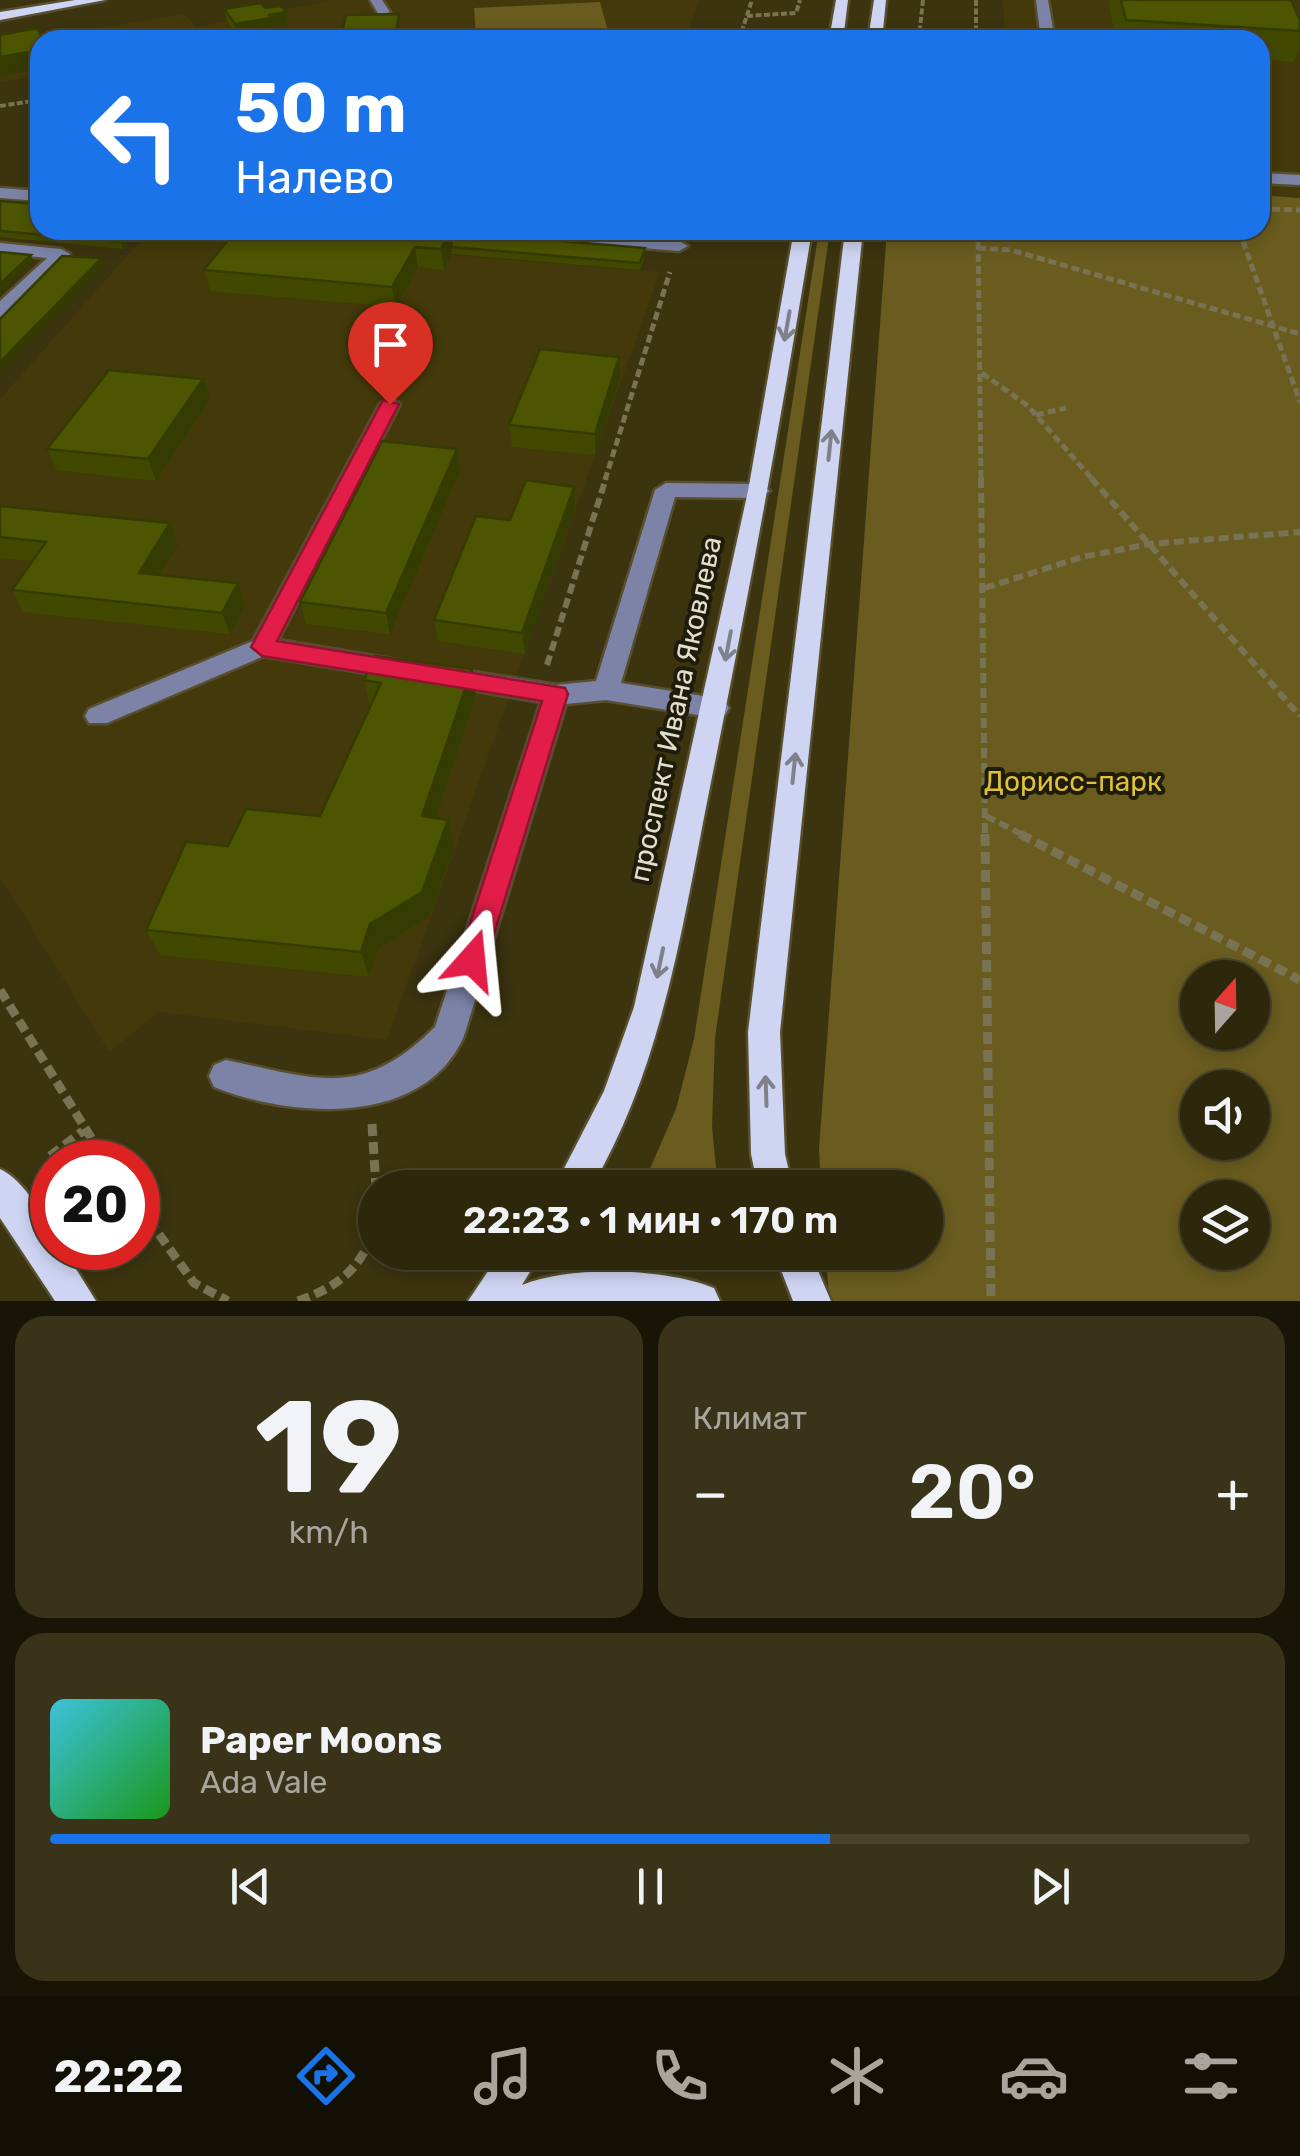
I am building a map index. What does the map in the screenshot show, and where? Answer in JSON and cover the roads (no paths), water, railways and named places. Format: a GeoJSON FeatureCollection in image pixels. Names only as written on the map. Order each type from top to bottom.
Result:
{"type":"FeatureCollection","features":[{"type":"Feature","properties":{"kind":"main road"},"geometry":{"type":"LineString","coordinates":[[0,16],[100,0]]}},
{"type":"Feature","properties":{"kind":"main road"},"geometry":{"type":"LineString","coordinates":[[838,30],[842,0]]}},
{"type":"Feature","properties":{"kind":"main road"},"geometry":{"type":"LineString","coordinates":[[877,30],[880,0]]}},
{"type":"Feature","properties":{"kind":"main road","name":"проспект Ивана Яковлева"},"geometry":{"type":"LineString","coordinates":[[581,1170],[627,1078],[650,1007],[759,491],[801,240]]}},
{"type":"Feature","properties":{"kind":"main road"},"geometry":{"type":"LineString","coordinates":[[772,1170],[764,1032],[853,240]]}},
{"type":"Feature","properties":{"kind":"main road"},"geometry":{"type":"LineString","coordinates":[[0,1187],[77,1301]]}},
{"type":"Feature","properties":{"kind":"main road"},"geometry":{"type":"LineString","coordinates":[[486,1301],[510,1270]]}},
{"type":"Feature","properties":{"kind":"main road"},"geometry":{"type":"LineString","coordinates":[[799,1270],[812,1301]]}},
{"type":"Feature","properties":{"kind":"main road"},"geometry":{"type":"LineString","coordinates":[[529,1301],[549,1295],[631,1290],[700,1301]]}},
{"type":"Feature","properties":{"kind":"lane"},"geometry":{"type":"LineString","coordinates":[[1042,0],[1046,30]]}},
{"type":"Feature","properties":{"kind":"lane"},"geometry":{"type":"LineString","coordinates":[[1270,178],[1300,180]]}},
{"type":"Feature","properties":{"kind":"lane"},"geometry":{"type":"LineString","coordinates":[[0,193],[30,195]]}},
{"type":"Feature","properties":{"kind":"lane"},"geometry":{"type":"LineString","coordinates":[[604,240],[678,246]]}},
{"type":"Feature","properties":{"kind":"lane"},"geometry":{"type":"LineString","coordinates":[[0,248],[62,254],[0,311]]}},
{"type":"Feature","properties":{"kind":"lane"},"geometry":{"type":"LineString","coordinates":[[262,647],[390,404]]}},
{"type":"Feature","properties":{"kind":"lane"},"geometry":{"type":"LineString","coordinates":[[606,690],[666,490],[759,491]]}},
{"type":"Feature","properties":{"kind":"lane"},"geometry":{"type":"LineString","coordinates":[[98,716],[262,647],[556,694],[606,690],[716,708]]}},
{"type":"Feature","properties":{"kind":"lane"},"geometry":{"type":"LineString","coordinates":[[226,1076],[331,1097],[370,1093],[422,1067],[448,1036],[556,694]]}},
{"type":"Feature","properties":{"kind":"park label","name":"Дорисс-парк"},"geometry":{"type":"Point","coordinates":[1073,781]}}]}
